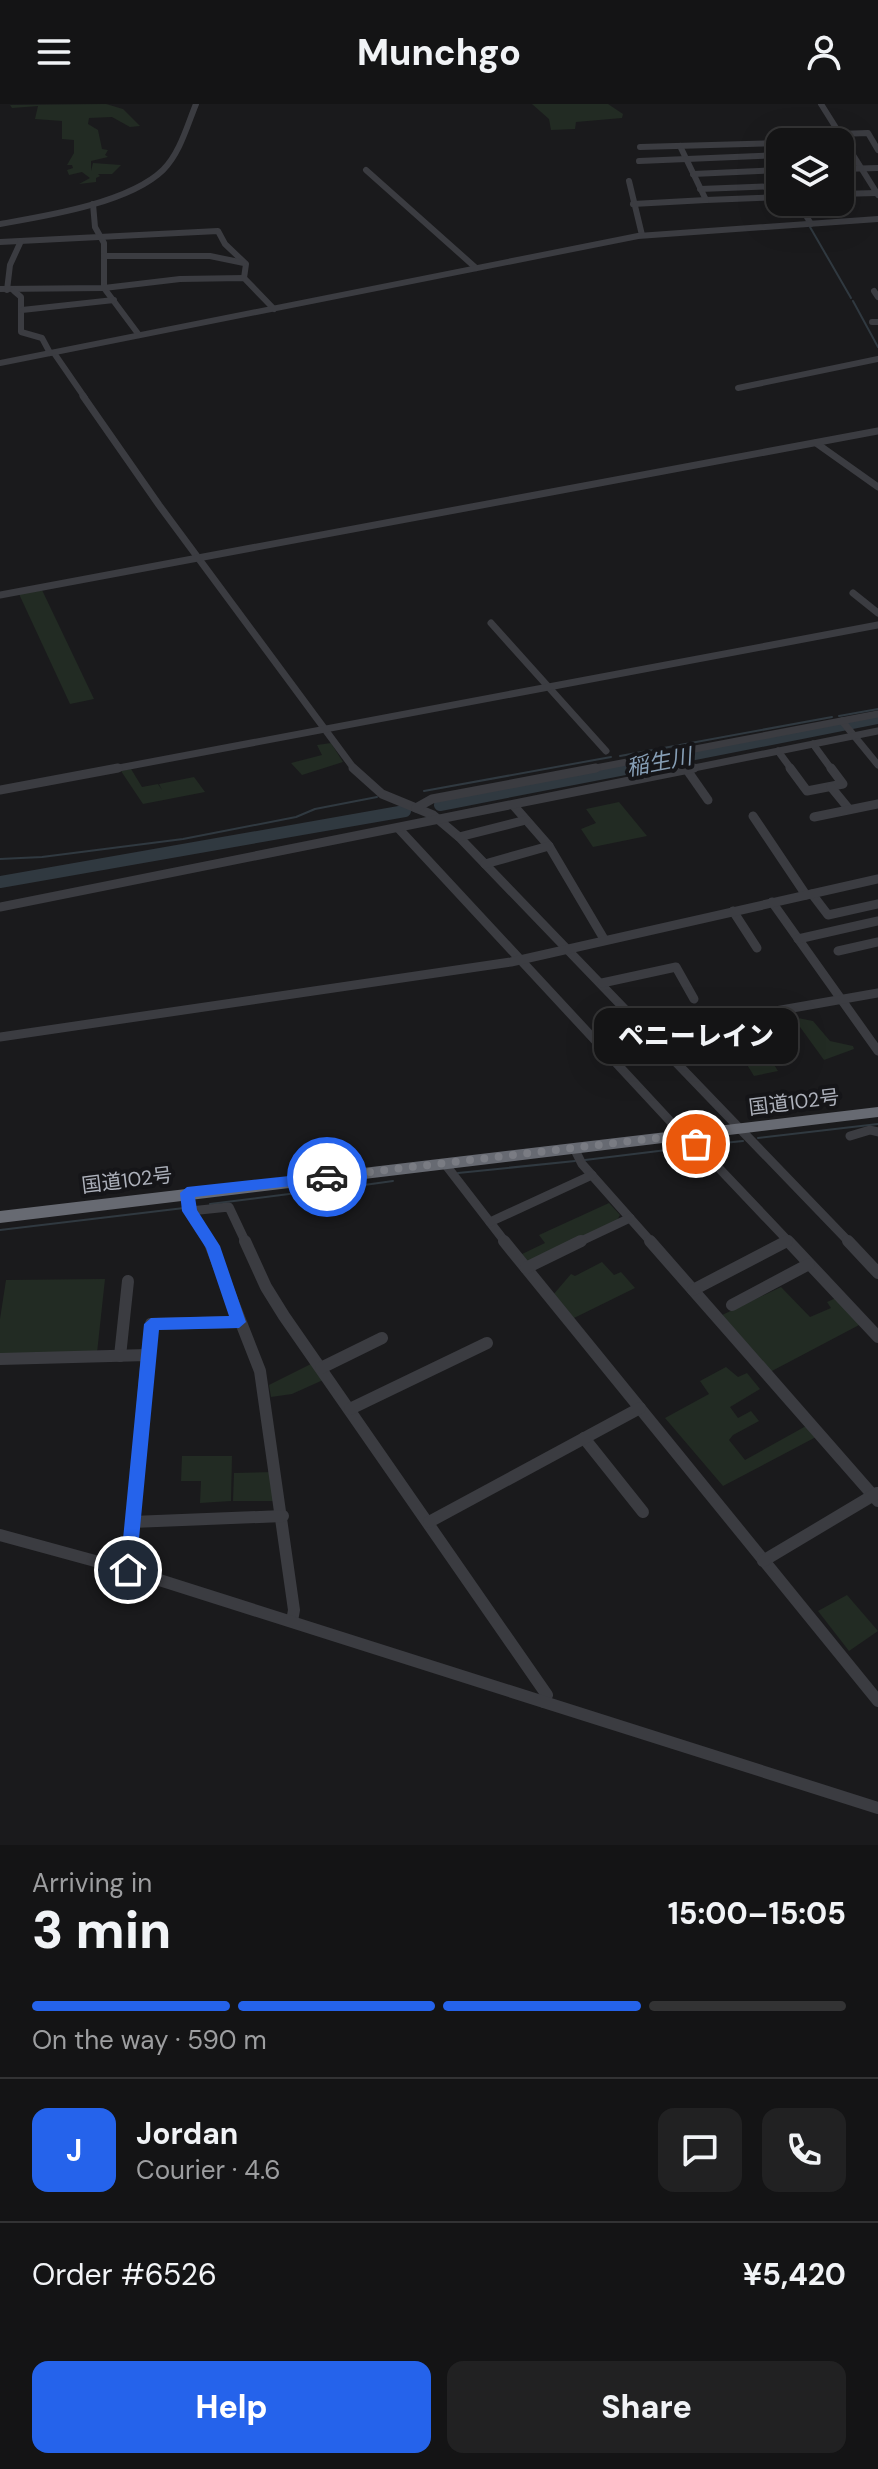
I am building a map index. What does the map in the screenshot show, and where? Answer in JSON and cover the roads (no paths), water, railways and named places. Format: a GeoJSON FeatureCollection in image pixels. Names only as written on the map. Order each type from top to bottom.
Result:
{"type":"FeatureCollection","features":[{"type":"Feature","properties":{"kind":"highway","name":"国道102号"},"geometry":{"type":"LineString","coordinates":[[0,1217],[878,1112]]}},
{"type":"Feature","properties":{"kind":"street"},"geometry":{"type":"LineString","coordinates":[[0,223],[18,222],[93,204],[161,171],[187,131],[196,104]]}},
{"type":"Feature","properties":{"kind":"street"},"geometry":{"type":"LineString","coordinates":[[821,104],[836,128]]}},
{"type":"Feature","properties":{"kind":"street"},"geometry":{"type":"LineString","coordinates":[[854,135],[868,133],[878,150]]}},
{"type":"Feature","properties":{"kind":"street"},"geometry":{"type":"LineString","coordinates":[[640,147],[766,143]]}},
{"type":"Feature","properties":{"kind":"street"},"geometry":{"type":"LineString","coordinates":[[680,146],[706,200]]}},
{"type":"Feature","properties":{"kind":"street"},"geometry":{"type":"LineString","coordinates":[[639,161],[766,156]]}},
{"type":"Feature","properties":{"kind":"street"},"geometry":{"type":"LineString","coordinates":[[854,157],[877,194]]}},
{"type":"Feature","properties":{"kind":"street"},"geometry":{"type":"LineString","coordinates":[[854,168],[878,168]]}},
{"type":"Feature","properties":{"kind":"street"},"geometry":{"type":"LineString","coordinates":[[366,170],[476,268]]}},
{"type":"Feature","properties":{"kind":"street"},"geometry":{"type":"LineString","coordinates":[[693,174],[766,171]]}},
{"type":"Feature","properties":{"kind":"street"},"geometry":{"type":"LineString","coordinates":[[629,181],[642,235]]}},
{"type":"Feature","properties":{"kind":"street"},"geometry":{"type":"LineString","coordinates":[[700,189],[766,187]]}},
{"type":"Feature","properties":{"kind":"street"},"geometry":{"type":"LineString","coordinates":[[854,194],[877,194]]}},
{"type":"Feature","properties":{"kind":"street"},"geometry":{"type":"LineString","coordinates":[[633,204],[766,198]]}},
{"type":"Feature","properties":{"kind":"street"},"geometry":{"type":"LineString","coordinates":[[93,204],[94,223],[104,256],[104,288],[139,335]]}},
{"type":"Feature","properties":{"kind":"street"},"geometry":{"type":"LineString","coordinates":[[806,216],[811,224]]}},
{"type":"Feature","properties":{"kind":"street"},"geometry":{"type":"LineString","coordinates":[[0,363],[642,235],[878,219]]}},
{"type":"Feature","properties":{"kind":"street"},"geometry":{"type":"LineString","coordinates":[[7,290],[10,265],[27,234],[18,222]]}},
{"type":"Feature","properties":{"kind":"street"},"geometry":{"type":"LineString","coordinates":[[0,242],[218,231],[225,244],[246,264]]}},
{"type":"Feature","properties":{"kind":"street"},"geometry":{"type":"LineString","coordinates":[[104,256],[210,256],[246,264]]}},
{"type":"Feature","properties":{"kind":"street"},"geometry":{"type":"LineString","coordinates":[[244,278],[246,264]]}},
{"type":"Feature","properties":{"kind":"street"},"geometry":{"type":"LineString","coordinates":[[7,290],[104,288],[180,279],[244,278],[274,309]]}},
{"type":"Feature","properties":{"kind":"street"},"geometry":{"type":"LineString","coordinates":[[7,290],[21,297],[21,332],[42,338],[199,559],[371,788],[442,821],[459,837],[878,1273]]}},
{"type":"Feature","properties":{"kind":"street"},"geometry":{"type":"LineString","coordinates":[[22,310],[114,300]]}},
{"type":"Feature","properties":{"kind":"street"},"geometry":{"type":"LineString","coordinates":[[738,388],[878,359]]}},
{"type":"Feature","properties":{"kind":"street"},"geometry":{"type":"LineString","coordinates":[[0,595],[878,431]]}},
{"type":"Feature","properties":{"kind":"street"},"geometry":{"type":"LineString","coordinates":[[816,443],[878,487]]}},
{"type":"Feature","properties":{"kind":"street"},"geometry":{"type":"LineString","coordinates":[[853,593],[878,613]]}},
{"type":"Feature","properties":{"kind":"street"},"geometry":{"type":"LineString","coordinates":[[491,623],[606,751]]}},
{"type":"Feature","properties":{"kind":"street"},"geometry":{"type":"LineString","coordinates":[[0,790],[878,625]]}},
{"type":"Feature","properties":{"kind":"street"},"geometry":{"type":"LineString","coordinates":[[0,907],[442,821],[813,744],[878,714]]}},
{"type":"Feature","properties":{"kind":"street"},"geometry":{"type":"LineString","coordinates":[[416,808],[432,799],[847,727],[878,731]]}},
{"type":"Feature","properties":{"kind":"street"},"geometry":{"type":"LineString","coordinates":[[847,727],[878,765]]}},
{"type":"Feature","properties":{"kind":"street"},"geometry":{"type":"LineString","coordinates":[[778,751],[807,791],[843,784],[813,744]]}},
{"type":"Feature","properties":{"kind":"street"},"geometry":{"type":"LineString","coordinates":[[687,770],[708,800]]}},
{"type":"Feature","properties":{"kind":"street"},"geometry":{"type":"LineString","coordinates":[[831,787],[849,809]]}},
{"type":"Feature","properties":{"kind":"street"},"geometry":{"type":"LineString","coordinates":[[814,817],[878,804]]}},
{"type":"Feature","properties":{"kind":"street"},"geometry":{"type":"LineString","coordinates":[[514,806],[549,846],[604,939]]}},
{"type":"Feature","properties":{"kind":"street"},"geometry":{"type":"LineString","coordinates":[[753,816],[809,894],[828,915],[878,904]]}},
{"type":"Feature","properties":{"kind":"street"},"geometry":{"type":"LineString","coordinates":[[459,837],[526,820]]}},
{"type":"Feature","properties":{"kind":"street"},"geometry":{"type":"LineString","coordinates":[[399,829],[878,1337]]}},
{"type":"Feature","properties":{"kind":"street"},"geometry":{"type":"LineString","coordinates":[[485,864],[549,846]]}},
{"type":"Feature","properties":{"kind":"street"},"geometry":{"type":"LineString","coordinates":[[0,1037],[521,961],[604,939],[878,879]]}},
{"type":"Feature","properties":{"kind":"street"},"geometry":{"type":"LineString","coordinates":[[772,902],[878,1051]]}},
{"type":"Feature","properties":{"kind":"street"},"geometry":{"type":"LineString","coordinates":[[733,911],[757,948]]}},
{"type":"Feature","properties":{"kind":"street"},"geometry":{"type":"LineString","coordinates":[[798,939],[878,921]]}},
{"type":"Feature","properties":{"kind":"street"},"geometry":{"type":"LineString","coordinates":[[838,951],[878,942]]}},
{"type":"Feature","properties":{"kind":"street"},"geometry":{"type":"LineString","coordinates":[[602,983],[676,967],[694,999]]}},
{"type":"Feature","properties":{"kind":"street"},"geometry":{"type":"LineString","coordinates":[[650,1033],[878,993]]}},
{"type":"Feature","properties":{"kind":"street"},"geometry":{"type":"LineString","coordinates":[[850,1136],[877,1132]]}},
{"type":"Feature","properties":{"kind":"street"},"geometry":{"type":"LineString","coordinates":[[574,1148],[592,1175],[876,1496],[763,1561]]}},
{"type":"Feature","properties":{"kind":"street"},"geometry":{"type":"LineString","coordinates":[[445,1164],[878,1701]]}},
{"type":"Feature","properties":{"kind":"street"},"geometry":{"type":"LineString","coordinates":[[490,1222],[592,1175]]}},
{"type":"Feature","properties":{"kind":"street"},"geometry":{"type":"LineString","coordinates":[[187,1193],[190,1211],[212,1246],[260,1371],[283,1516],[294,1610],[292,1621]]}},
{"type":"Feature","properties":{"kind":"street"},"geometry":{"type":"LineString","coordinates":[[190,1211],[229,1207],[266,1287],[547,1695],[544,1702]]}},
{"type":"Feature","properties":{"kind":"street"},"geometry":{"type":"LineString","coordinates":[[526,1268],[630,1218]]}},
{"type":"Feature","properties":{"kind":"street"},"geometry":{"type":"LineString","coordinates":[[693,1290],[788,1241]]}},
{"type":"Feature","properties":{"kind":"street"},"geometry":{"type":"LineString","coordinates":[[732,1305],[809,1264]]}},
{"type":"Feature","properties":{"kind":"street"},"geometry":{"type":"LineString","coordinates":[[120,1356],[128,1281]]}},
{"type":"Feature","properties":{"kind":"street"},"geometry":{"type":"LineString","coordinates":[[128,1570],[151,1324],[239,1322]]}},
{"type":"Feature","properties":{"kind":"street"},"geometry":{"type":"LineString","coordinates":[[321,1368],[382,1338]]}},
{"type":"Feature","properties":{"kind":"street"},"geometry":{"type":"LineString","coordinates":[[350,1409],[487,1343]]}},
{"type":"Feature","properties":{"kind":"street"},"geometry":{"type":"LineString","coordinates":[[0,1359],[147,1355]]}},
{"type":"Feature","properties":{"kind":"street"},"geometry":{"type":"LineString","coordinates":[[429,1522],[640,1408]]}},
{"type":"Feature","properties":{"kind":"street"},"geometry":{"type":"LineString","coordinates":[[584,1438],[643,1512]]}},
{"type":"Feature","properties":{"kind":"street"},"geometry":{"type":"LineString","coordinates":[[132,1522],[283,1516]]}},
{"type":"Feature","properties":{"kind":"street"},"geometry":{"type":"LineString","coordinates":[[0,1535],[128,1570],[878,1808]]}},
{"type":"Feature","properties":{"kind":"waterway"},"geometry":{"type":"LineString","coordinates":[[810,227],[851,298]]}},
{"type":"Feature","properties":{"kind":"waterway"},"geometry":{"type":"LineString","coordinates":[[853,301],[878,347]]}},
{"type":"Feature","properties":{"kind":"waterway"},"geometry":{"type":"LineString","coordinates":[[839,716],[878,709]]}},
{"type":"Feature","properties":{"kind":"waterway"},"geometry":{"type":"LineString","coordinates":[[620,756],[832,717]]}},
{"type":"Feature","properties":{"kind":"waterway","name":"稲生川"},"geometry":{"type":"LineString","coordinates":[[619,770],[878,719]]}},
{"type":"Feature","properties":{"kind":"waterway"},"geometry":{"type":"LineString","coordinates":[[424,791],[611,757]]}},
{"type":"Feature","properties":{"kind":"waterway","name":"稲生川"},"geometry":{"type":"LineString","coordinates":[[440,805],[630,768]]}},
{"type":"Feature","properties":{"kind":"waterway"},"geometry":{"type":"LineString","coordinates":[[0,859],[42,857],[183,839],[296,817],[315,809],[377,797]]}},
{"type":"Feature","properties":{"kind":"waterway","name":"稲生川"},"geometry":{"type":"LineString","coordinates":[[0,882],[405,811]]}},
{"type":"Feature","properties":{"kind":"waterway"},"geometry":{"type":"LineString","coordinates":[[758,1138],[878,1124]]}},
{"type":"Feature","properties":{"kind":"waterway"},"geometry":{"type":"LineString","coordinates":[[704,1145],[743,1141]]}},
{"type":"Feature","properties":{"kind":"waterway"},"geometry":{"type":"LineString","coordinates":[[585,1160],[683,1148]]}},
{"type":"Feature","properties":{"kind":"waterway"},"geometry":{"type":"LineString","coordinates":[[458,1173],[575,1161]]}},
{"type":"Feature","properties":{"kind":"waterway"},"geometry":{"type":"LineString","coordinates":[[357,1186],[393,1181]]}},
{"type":"Feature","properties":{"kind":"waterway"},"geometry":{"type":"LineString","coordinates":[[210,1204],[344,1187]]}},
{"type":"Feature","properties":{"kind":"waterway"},"geometry":{"type":"LineString","coordinates":[[0,1230],[184,1208]]}},
{"type":"Feature","properties":{"kind":"place","name":"ペニーレイン"},"geometry":{"type":"Point","coordinates":[696,1144]}}]}
